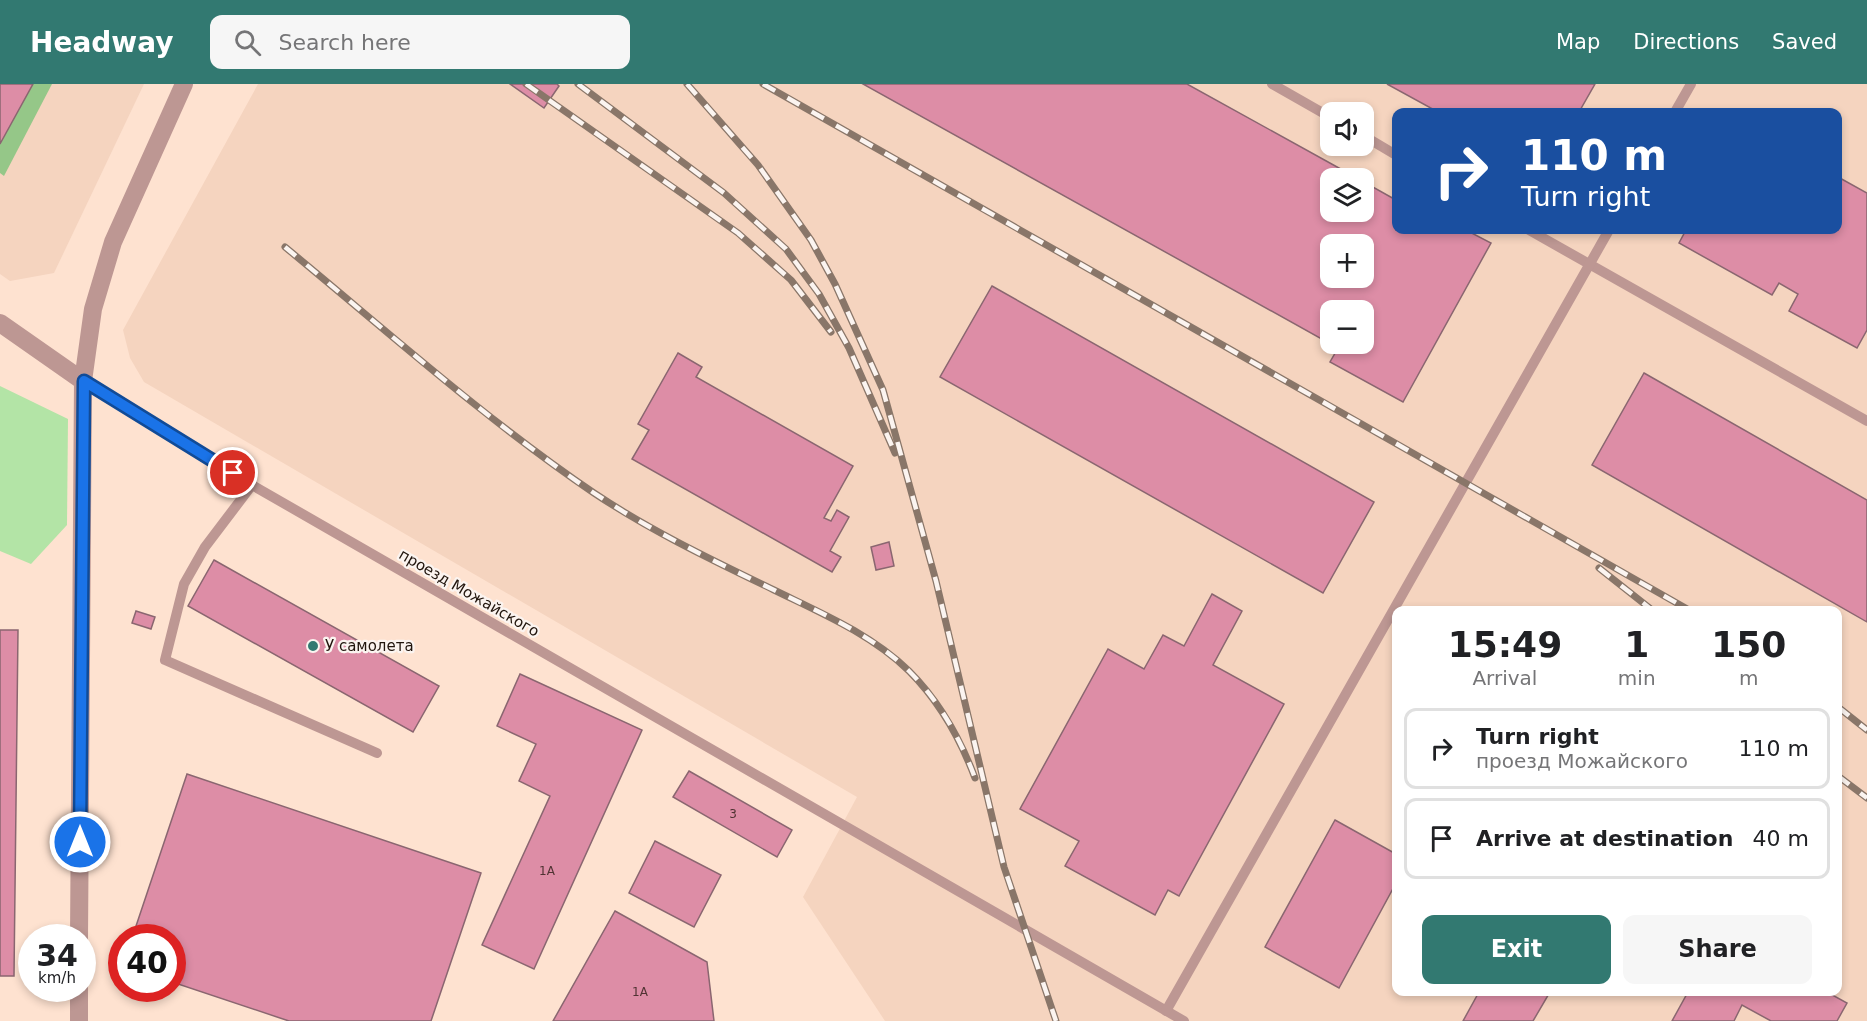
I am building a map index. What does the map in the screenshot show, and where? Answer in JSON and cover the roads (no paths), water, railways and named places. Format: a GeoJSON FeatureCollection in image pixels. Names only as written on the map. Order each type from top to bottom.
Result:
{"type":"FeatureCollection","features":[{"type":"Feature","properties":{"kind":"street"},"geometry":{"type":"LineString","coordinates":[[79,924],[84,381],[93,309],[113,242],[184,84]]}},
{"type":"Feature","properties":{"kind":"street"},"geometry":{"type":"LineString","coordinates":[[0,322],[84,381]]}},
{"type":"Feature","properties":{"kind":"street"},"geometry":{"type":"LineString","coordinates":[[79,1002],[79,1021]]}},
{"type":"Feature","properties":{"kind":"lane"},"geometry":{"type":"LineString","coordinates":[[1272,84],[1320,111]]}},
{"type":"Feature","properties":{"kind":"lane"},"geometry":{"type":"LineString","coordinates":[[1677,108],[1691,84]]}},
{"type":"Feature","properties":{"kind":"lane"},"geometry":{"type":"LineString","coordinates":[[1374,142],[1392,152]]}},
{"type":"Feature","properties":{"kind":"lane"},"geometry":{"type":"LineString","coordinates":[[1535,234],[1867,422]]}},
{"type":"Feature","properties":{"kind":"lane"},"geometry":{"type":"LineString","coordinates":[[1395,606],[1607,234]]}},
{"type":"Feature","properties":{"kind":"lane","name":"проезд Можайского"},"geometry":{"type":"LineString","coordinates":[[84,381],[252,485],[1184,1021]]}},
{"type":"Feature","properties":{"kind":"lane"},"geometry":{"type":"LineString","coordinates":[[252,485],[205,546],[184,584],[165,660],[377,753]]}},
{"type":"Feature","properties":{"kind":"lane"},"geometry":{"type":"LineString","coordinates":[[1166,1011],[1392,612]]}},
{"type":"Feature","properties":{"kind":"railway"},"geometry":{"type":"LineString","coordinates":[[526,84],[738,233],[791,280],[831,332]]}},
{"type":"Feature","properties":{"kind":"railway"},"geometry":{"type":"LineString","coordinates":[[578,84],[724,193],[786,249],[819,294],[849,348],[895,453]]}},
{"type":"Feature","properties":{"kind":"railway"},"geometry":{"type":"LineString","coordinates":[[687,84],[758,165],[811,240],[835,284],[883,390],[936,581],[1004,867],[1056,1021]]}},
{"type":"Feature","properties":{"kind":"railway"},"geometry":{"type":"LineString","coordinates":[[763,84],[1682,606]]}},
{"type":"Feature","properties":{"kind":"railway"},"geometry":{"type":"LineString","coordinates":[[285,247],[475,405],[594,493],[682,545],[845,625],[894,658],[909,671],[940,708],[956,735],[975,778]]}},
{"type":"Feature","properties":{"kind":"railway"},"geometry":{"type":"LineString","coordinates":[[1599,568],[1647,606]]}},
{"type":"Feature","properties":{"kind":"railway"},"geometry":{"type":"LineString","coordinates":[[1842,710],[1867,730]]}},
{"type":"Feature","properties":{"kind":"railway"},"geometry":{"type":"LineString","coordinates":[[1842,779],[1867,798]]}},
{"type":"Feature","properties":{"kind":"place","name":"У самолета"},"geometry":{"type":"Point","coordinates":[313,646]}}]}
